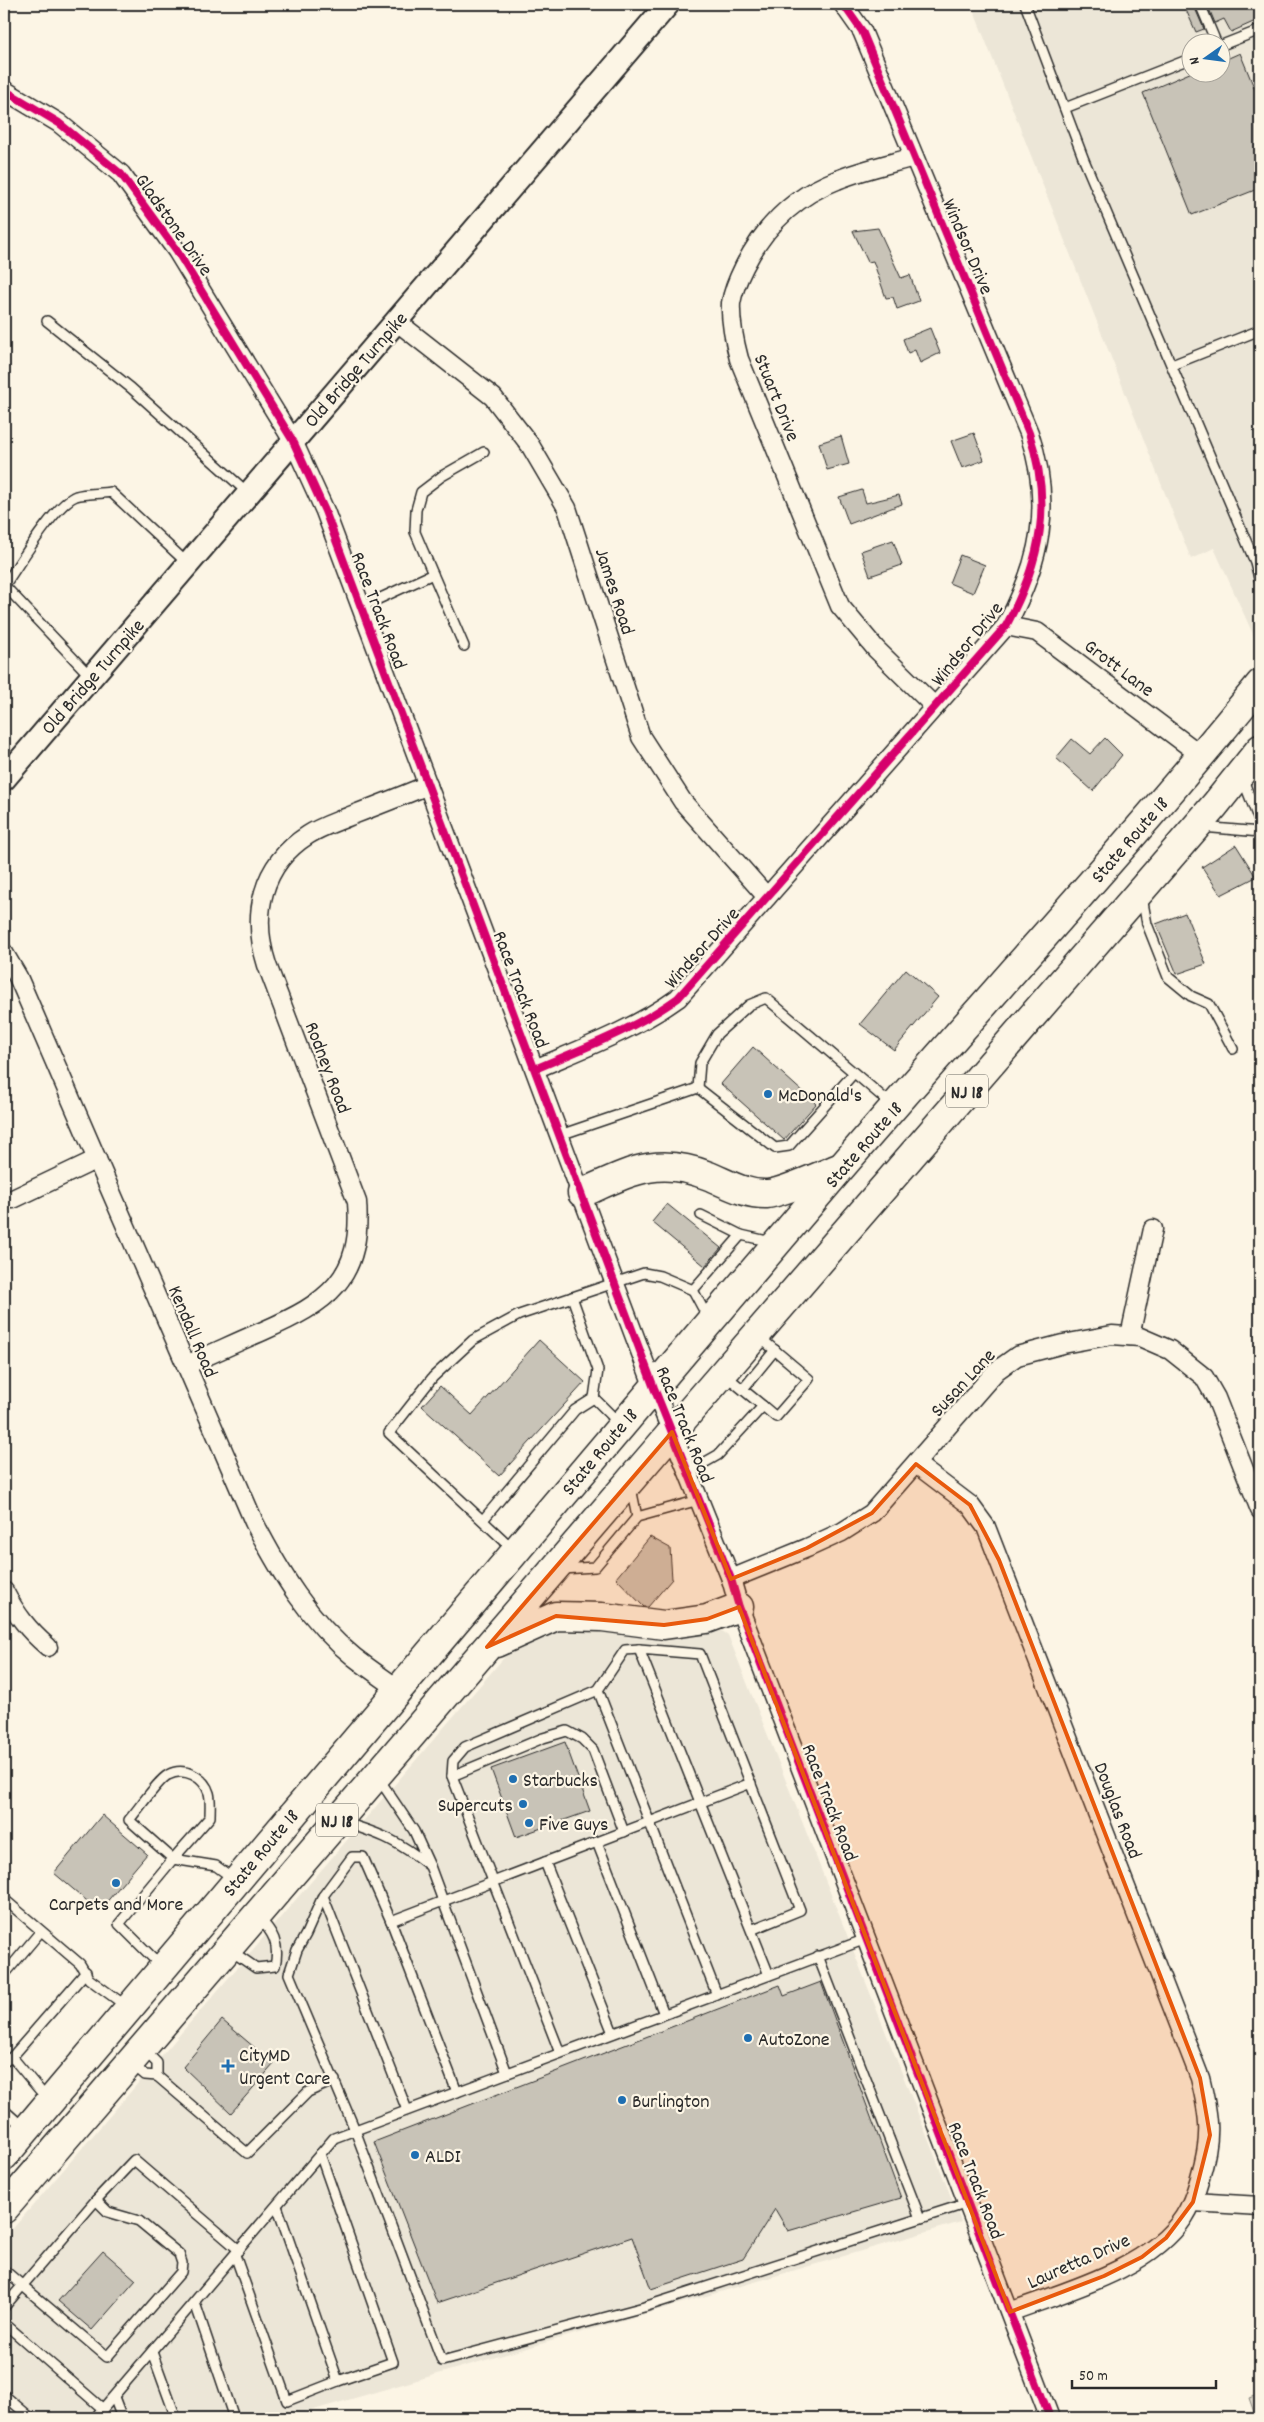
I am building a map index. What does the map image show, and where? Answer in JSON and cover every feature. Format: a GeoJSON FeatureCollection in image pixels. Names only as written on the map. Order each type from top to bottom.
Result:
{"type":"FeatureCollection","features":[{"type":"Feature","properties":{"kind":"highway","name":"State Route 18"},"geometry":{"type":"LineString","coordinates":[[4,2156],[621,1425],[894,1107],[1202,756],[1260,684]]}},
{"type":"Feature","properties":{"kind":"highway","name":"State Route 18"},"geometry":{"type":"LineString","coordinates":[[4,2209],[672,1432],[733,1381],[1260,749]]}},
{"type":"Feature","properties":{"kind":"highway"},"geometry":{"type":"LineString","coordinates":[[582,1193],[628,1173],[654,1166],[680,1167],[708,1176],[742,1191],[768,1194],[843,1166]]}},
{"type":"Feature","properties":{"kind":"highway"},"geometry":{"type":"LineString","coordinates":[[488,1647],[556,1616],[602,1617],[664,1625],[707,1619],[739,1607]]}},
{"type":"Feature","properties":{"kind":"street","name":"Old Bridge Turnpike"},"geometry":{"type":"LineString","coordinates":[[4,779],[668,4]]}},
{"type":"Feature","properties":{"kind":"street","name":"Windsor Drive"},"geometry":{"type":"LineString","coordinates":[[535,1069],[633,1026],[658,1013],[678,998],[1006,626],[1020,601],[1035,559],[1042,515],[1039,471],[1029,433],[862,31],[843,4]]}},
{"type":"Feature","properties":{"kind":"street","name":"Gladstone Drive"},"geometry":{"type":"LineString","coordinates":[[4,90],[59,123],[121,174],[177,251],[293,441]]}},
{"type":"Feature","properties":{"kind":"street","name":"Stuart Drive"},"geometry":{"type":"LineString","coordinates":[[914,157],[836,180],[794,204],[769,227],[755,246],[739,278],[731,301],[732,331],[739,359],[840,606],[876,649],[935,707]]}},
{"type":"Feature","properties":{"kind":"street","name":"James Road"},"geometry":{"type":"LineString","coordinates":[[396,321],[493,397],[530,445],[568,508],[641,737],[683,802],[767,897]]}},
{"type":"Feature","properties":{"kind":"street","name":"Race Track Road"},"geometry":{"type":"LineString","coordinates":[[293,441],[325,511],[654,1388],[731,1579],[739,1607],[1050,2418]]}},
{"type":"Feature","properties":{"kind":"street","name":"Grott Lane"},"geometry":{"type":"LineString","coordinates":[[1006,626],[1037,632],[1202,756]]}},
{"type":"Feature","properties":{"kind":"street","name":"Rodney Road"},"geometry":{"type":"LineString","coordinates":[[186,1365],[294,1317],[320,1302],[338,1284],[349,1265],[356,1245],[357,1202],[264,956],[258,926],[260,904],[266,883],[277,864],[291,847],[309,834],[428,785]]}},
{"type":"Feature","properties":{"kind":"street","name":"Kendall Road"},"geometry":{"type":"LineString","coordinates":[[4,953],[18,977],[254,1522],[277,1566],[299,1599],[325,1629],[353,1656],[398,1689]]}},
{"type":"Feature","properties":{"kind":"street"},"geometry":{"type":"LineString","coordinates":[[13,1199],[97,1159]]}},
{"type":"Feature","properties":{"kind":"street"},"geometry":{"type":"LineString","coordinates":[[1130,1336],[1153,1228]]}},
{"type":"Feature","properties":{"kind":"street","name":"Susan Lane"},"geometry":{"type":"LineString","coordinates":[[731,1579],[807,1548],[850,1527],[872,1513],[996,1371],[1017,1356],[1063,1344],[1112,1336],[1140,1337],[1170,1350],[1204,1377],[1216,1398],[1260,1510]]}},
{"type":"Feature","properties":{"kind":"street","name":"Douglas Road"},"geometry":{"type":"LineString","coordinates":[[916,1464],[970,1505],[986,1527],[1200,2078],[1208,2112],[1210,2135],[1192,2202]]}},
{"type":"Feature","properties":{"kind":"street"},"geometry":{"type":"LineString","coordinates":[[4,1591],[16,1615],[30,1632],[48,1647]]}},
{"type":"Feature","properties":{"kind":"street"},"geometry":{"type":"LineString","coordinates":[[1192,2202],[1260,2206]]}},
{"type":"Feature","properties":{"kind":"street","name":"Lauretta Drive"},"geometry":{"type":"LineString","coordinates":[[1010,2312],[1104,2276],[1142,2257],[1166,2238],[1184,2218],[1192,2202]]}},
{"type":"Feature","properties":{"kind":"lane"},"geometry":{"type":"LineString","coordinates":[[1025,4],[1084,160],[1257,563],[1260,582]]}},
{"type":"Feature","properties":{"kind":"lane"},"geometry":{"type":"LineString","coordinates":[[1200,4],[1212,32]]}},
{"type":"Feature","properties":{"kind":"lane"},"geometry":{"type":"LineString","coordinates":[[1232,41],[1260,30]]}},
{"type":"Feature","properties":{"kind":"lane"},"geometry":{"type":"LineString","coordinates":[[1065,108],[1182,62]]}},
{"type":"Feature","properties":{"kind":"lane"},"geometry":{"type":"LineString","coordinates":[[47,321],[131,388],[248,493]]}},
{"type":"Feature","properties":{"kind":"lane"},"geometry":{"type":"LineString","coordinates":[[1172,365],[1260,330]]}},
{"type":"Feature","properties":{"kind":"lane"},"geometry":{"type":"LineString","coordinates":[[464,646],[415,532],[416,510],[421,492],[442,476],[484,452]]}},
{"type":"Feature","properties":{"kind":"lane"},"geometry":{"type":"LineString","coordinates":[[91,678],[4,586],[62,506],[76,496],[111,492],[188,564]]}},
{"type":"Feature","properties":{"kind":"lane"},"geometry":{"type":"LineString","coordinates":[[361,607],[433,574]]}},
{"type":"Feature","properties":{"kind":"lane"},"geometry":{"type":"LineString","coordinates":[[1240,773],[1260,823]]}},
{"type":"Feature","properties":{"kind":"lane"},"geometry":{"type":"LineString","coordinates":[[1196,826],[1260,832]]}},
{"type":"Feature","properties":{"kind":"lane"},"geometry":{"type":"LineString","coordinates":[[1141,890],[1147,924],[1168,977],[1191,996],[1209,1004],[1233,1049]]}},
{"type":"Feature","properties":{"kind":"lane"},"geometry":{"type":"LineString","coordinates":[[698,1088],[700,1063],[717,1034],[749,1005],[766,998],[894,1107]]}},
{"type":"Feature","properties":{"kind":"lane"},"geometry":{"type":"LineString","coordinates":[[698,1088],[775,1148],[789,1146],[854,1073]]}},
{"type":"Feature","properties":{"kind":"lane"},"geometry":{"type":"LineString","coordinates":[[560,1135],[698,1088]]}},
{"type":"Feature","properties":{"kind":"lane"},"geometry":{"type":"LineString","coordinates":[[701,1215],[741,1235],[777,1244]]}},
{"type":"Feature","properties":{"kind":"lane"},"geometry":{"type":"LineString","coordinates":[[693,1290],[741,1235]]}},
{"type":"Feature","properties":{"kind":"lane"},"geometry":{"type":"LineString","coordinates":[[515,1551],[390,1433],[433,1377],[474,1340],[519,1314],[644,1272],[660,1276],[693,1290],[710,1322]]}},
{"type":"Feature","properties":{"kind":"lane"},"geometry":{"type":"LineString","coordinates":[[483,1520],[575,1410],[594,1398],[598,1370],[572,1297]]}},
{"type":"Feature","properties":{"kind":"lane"},"geometry":{"type":"LineString","coordinates":[[733,1381],[776,1417],[809,1379],[766,1342]]}},
{"type":"Feature","properties":{"kind":"lane"},"geometry":{"type":"LineString","coordinates":[[594,1398],[621,1425]]}},
{"type":"Feature","properties":{"kind":"lane"},"geometry":{"type":"LineString","coordinates":[[688,1472],[718,1456],[763,1406]]}},
{"type":"Feature","properties":{"kind":"lane"},"geometry":{"type":"LineString","coordinates":[[629,1482],[638,1517]]}},
{"type":"Feature","properties":{"kind":"lane"},"geometry":{"type":"LineString","coordinates":[[554,1569],[595,1567],[638,1517],[699,1500]]}},
{"type":"Feature","properties":{"kind":"lane"},"geometry":{"type":"LineString","coordinates":[[639,1649],[768,1975]]}},
{"type":"Feature","properties":{"kind":"lane"},"geometry":{"type":"LineString","coordinates":[[560,2053],[452,1776],[453,1761],[465,1747],[598,1690],[625,1650],[639,1649],[700,1654],[800,1910],[751,1930]]}},
{"type":"Feature","properties":{"kind":"lane"},"geometry":{"type":"LineString","coordinates":[[598,1690],[717,1994]]}},
{"type":"Feature","properties":{"kind":"lane"},"geometry":{"type":"LineString","coordinates":[[452,1776],[543,1738],[567,1731],[582,1738],[593,1750],[624,1832]]}},
{"type":"Feature","properties":{"kind":"lane"},"geometry":{"type":"LineString","coordinates":[[163,1968],[119,1924],[173,1859],[210,1817],[210,1795],[205,1782],[183,1771],[167,1775],[129,1820],[173,1859],[216,1866],[236,1881]]}},
{"type":"Feature","properties":{"kind":"lane"},"geometry":{"type":"LineString","coordinates":[[377,1776],[414,1831],[430,1866],[444,1899],[507,2073]]}},
{"type":"Feature","properties":{"kind":"lane"},"geometry":{"type":"LineString","coordinates":[[391,1921],[444,1899],[750,1783]]}},
{"type":"Feature","properties":{"kind":"lane"},"geometry":{"type":"LineString","coordinates":[[337,1820],[381,1834],[402,1845],[430,1866]]}},
{"type":"Feature","properties":{"kind":"lane"},"geometry":{"type":"LineString","coordinates":[[597,1842],[664,2014]]}},
{"type":"Feature","properties":{"kind":"lane"},"geometry":{"type":"LineString","coordinates":[[289,1974],[297,1950],[323,1896],[352,1857],[363,1858],[391,1921],[457,2092]]}},
{"type":"Feature","properties":{"kind":"lane"},"geometry":{"type":"LineString","coordinates":[[545,1862],[613,2033]]}},
{"type":"Feature","properties":{"kind":"lane"},"geometry":{"type":"LineString","coordinates":[[323,1896],[407,2110]]}},
{"type":"Feature","properties":{"kind":"lane"},"geometry":{"type":"LineString","coordinates":[[4,1899],[80,1964],[89,1978],[129,2008]]}},
{"type":"Feature","properties":{"kind":"lane"},"geometry":{"type":"LineString","coordinates":[[256,1916],[272,1931],[278,1951],[275,1966]]}},
{"type":"Feature","properties":{"kind":"lane"},"geometry":{"type":"LineString","coordinates":[[4,1975],[41,1931]]}},
{"type":"Feature","properties":{"kind":"lane"},"geometry":{"type":"LineString","coordinates":[[95,2418],[334,2138],[866,1939]]}},
{"type":"Feature","properties":{"kind":"lane"},"geometry":{"type":"LineString","coordinates":[[228,1949],[256,1968],[275,1966],[289,1974],[355,2130],[442,2361],[644,2307],[968,2203]]}},
{"type":"Feature","properties":{"kind":"lane"},"geometry":{"type":"LineString","coordinates":[[818,1956],[920,2218]]}},
{"type":"Feature","properties":{"kind":"lane"},"geometry":{"type":"LineString","coordinates":[[50,2102],[8,2059],[86,1972]]}},
{"type":"Feature","properties":{"kind":"lane"},"geometry":{"type":"LineString","coordinates":[[136,2056],[145,2075],[157,2076],[247,2153],[308,2092],[335,2080]]}},
{"type":"Feature","properties":{"kind":"lane"},"geometry":{"type":"LineString","coordinates":[[136,2056],[157,2063],[157,2076]]}},
{"type":"Feature","properties":{"kind":"lane"},"geometry":{"type":"LineString","coordinates":[[4,2110],[26,2129]]}},
{"type":"Feature","properties":{"kind":"lane"},"geometry":{"type":"LineString","coordinates":[[4,2306],[96,2200],[134,2160],[237,2252],[287,2401],[393,2362],[320,2154]]}},
{"type":"Feature","properties":{"kind":"lane"},"geometry":{"type":"LineString","coordinates":[[4,2270],[107,2357],[181,2272],[182,2263],[179,2254],[139,2221],[108,2212],[96,2200]]}},
{"type":"Feature","properties":{"kind":"lane"},"geometry":{"type":"LineString","coordinates":[[277,2206],[338,2381]]}},
{"type":"Feature","properties":{"kind":"lane"},"geometry":{"type":"LineString","coordinates":[[195,2303],[234,2418]]}},
{"type":"Feature","properties":{"kind":"lane"},"geometry":{"type":"LineString","coordinates":[[4,2323],[103,2409]]}},
{"type":"Feature","properties":{"kind":"lane"},"geometry":{"type":"LineString","coordinates":[[152,2352],[176,2418]]}},
{"type":"Feature","properties":{"kind":"lane"},"geometry":{"type":"LineString","coordinates":[[4,2395],[31,2418]]}},
{"type":"Feature","properties":{"kind":"lane"},"geometry":{"type":"LineString","coordinates":[[114,2396],[122,2418]]}},
{"type":"Feature","properties":{"kind":"highlighted area"},"geometry":{"type":"Polygon","coordinates":[[[672,1432],[731,1579],[807,1548],[872,1513],[916,1464],[970,1505],[999,1560],[1200,2078],[1210,2135],[1193,2202],[1166,2238],[1142,2257],[1104,2276],[1010,2312],[739,1607],[707,1619],[664,1625],[556,1616],[487,1647],[672,1432]]]}},
{"type":"Feature","properties":{"kind":"shaded area"},"geometry":{"type":"Polygon","coordinates":[[[971,4],[1260,4],[1260,639],[1257,643],[1214,548],[1191,559],[971,4]]]}},
{"type":"Feature","properties":{"kind":"shaded area"},"geometry":{"type":"Polygon","coordinates":[[[713,1625],[728,1635],[961,2222],[286,2418],[4,2418],[4,2239],[508,1653],[538,1633],[584,1628],[713,1625]]]}},
{"type":"Feature","properties":{"kind":"shaded area"},"geometry":{"type":"Polygon","coordinates":[[[1260,2394],[1260,2418],[1256,2418],[1249,2398],[1260,2394]]]}},
{"type":"Feature","properties":{"kind":"building"},"geometry":{"type":"Polygon","coordinates":[[[1207,4],[1260,4],[1260,19],[1231,32],[1224,19],[1215,23],[1207,4]]]}},
{"type":"Feature","properties":{"kind":"building"},"geometry":{"type":"Polygon","coordinates":[[[1194,6],[1204,29],[1196,32],[1186,10],[1194,6]]]}},
{"type":"Feature","properties":{"kind":"building"},"geometry":{"type":"Polygon","coordinates":[[[1240,53],[1260,102],[1260,188],[1192,215],[1143,93],[1182,76],[1182,82],[1232,82],[1232,57],[1240,53]]]}},
{"type":"Feature","properties":{"kind":"building"},"geometry":{"type":"Polygon","coordinates":[[[878,228],[901,278],[910,275],[919,301],[897,309],[893,297],[886,298],[873,261],[868,262],[853,231],[878,228]]]}},
{"type":"Feature","properties":{"kind":"building"},"geometry":{"type":"Polygon","coordinates":[[[930,328],[940,353],[920,363],[915,350],[908,353],[903,339],[930,328]]]}},
{"type":"Feature","properties":{"kind":"building"},"geometry":{"type":"Polygon","coordinates":[[[974,433],[984,460],[962,468],[951,441],[974,433]]]}},
{"type":"Feature","properties":{"kind":"building"},"geometry":{"type":"Polygon","coordinates":[[[841,436],[849,464],[827,470],[819,443],[841,436]]]}},
{"type":"Feature","properties":{"kind":"building"},"geometry":{"type":"Polygon","coordinates":[[[862,490],[866,503],[899,495],[902,504],[849,524],[839,497],[862,490]]]}},
{"type":"Feature","properties":{"kind":"building"},"geometry":{"type":"Polygon","coordinates":[[[893,540],[902,565],[870,576],[861,551],[893,540]]]}},
{"type":"Feature","properties":{"kind":"building"},"geometry":{"type":"Polygon","coordinates":[[[960,555],[985,565],[973,593],[949,583],[960,555]]]}},
{"type":"Feature","properties":{"kind":"building"},"geometry":{"type":"Polygon","coordinates":[[[1105,738],[1122,755],[1093,791],[1056,758],[1072,739],[1090,754],[1105,738]]]}},
{"type":"Feature","properties":{"kind":"building"},"geometry":{"type":"Polygon","coordinates":[[[1236,845],[1256,877],[1221,895],[1202,867],[1236,845]]]}},
{"type":"Feature","properties":{"kind":"building"},"geometry":{"type":"Polygon","coordinates":[[[1185,913],[1206,964],[1177,974],[1156,924],[1185,913]]]}},
{"type":"Feature","properties":{"kind":"building"},"geometry":{"type":"Polygon","coordinates":[[[906,969],[938,997],[894,1050],[860,1024],[906,969]]]}},
{"type":"Feature","properties":{"kind":"building","name":"McDonald's"},"geometry":{"type":"Polygon","coordinates":[[[753,1047],[816,1104],[784,1140],[721,1084],[753,1047]]]}},
{"type":"Feature","properties":{"kind":"building"},"geometry":{"type":"Polygon","coordinates":[[[667,1204],[721,1248],[705,1266],[652,1222],[667,1204]]]}},
{"type":"Feature","properties":{"kind":"building"},"geometry":{"type":"Polygon","coordinates":[[[539,1340],[585,1382],[499,1476],[422,1406],[440,1386],[472,1415],[539,1340]]]}},
{"type":"Feature","properties":{"kind":"building"},"geometry":{"type":"Polygon","coordinates":[[[650,1537],[670,1548],[672,1579],[648,1607],[644,1607],[616,1578],[650,1537]]]}},
{"type":"Feature","properties":{"kind":"building"},"geometry":{"type":"Polygon","coordinates":[[[565,1742],[590,1811],[516,1837],[491,1769],[565,1742]]]}},
{"type":"Feature","properties":{"kind":"building"},"geometry":{"type":"Polygon","coordinates":[[[102,1815],[147,1854],[99,1911],[54,1873],[102,1815]]]}},
{"type":"Feature","properties":{"kind":"building"},"geometry":{"type":"Polygon","coordinates":[[[821,1982],[901,2198],[788,2231],[775,2209],[743,2259],[651,2289],[632,2237],[437,2303],[374,2142],[780,1985],[784,1996],[821,1982]]]}},
{"type":"Feature","properties":{"kind":"building","name":"CityMD Urgent Care"},"geometry":{"type":"Polygon","coordinates":[[[222,2020],[274,2064],[231,2113],[183,2067],[222,2020]]]}},
{"type":"Feature","properties":{"kind":"building"},"geometry":{"type":"Polygon","coordinates":[[[103,2251],[136,2280],[92,2330],[58,2301],[103,2251]]]}},
{"type":"Feature","properties":{"kind":"cycle path"},"geometry":{"type":"LineString","coordinates":[[535,1069],[627,1029],[678,998],[1006,626],[1028,578],[1035,555],[1040,532],[1040,484],[1029,433],[862,31],[843,4]]}},
{"type":"Feature","properties":{"kind":"cycle path"},"geometry":{"type":"LineString","coordinates":[[4,90],[59,123],[121,174],[177,251],[293,441],[325,511],[654,1388],[731,1579],[739,1607],[1050,2418]]}},
{"type":"Feature","properties":{"kind":"place","name":"McDonald's"},"geometry":{"type":"Point","coordinates":[768,1094]}},
{"type":"Feature","properties":{"kind":"place","name":"Starbucks"},"geometry":{"type":"Point","coordinates":[513,1779]}},
{"type":"Feature","properties":{"kind":"place","name":"Supercuts"},"geometry":{"type":"Point","coordinates":[523,1804]}},
{"type":"Feature","properties":{"kind":"place","name":"Five Guys"},"geometry":{"type":"Point","coordinates":[529,1823]}},
{"type":"Feature","properties":{"kind":"place","name":"Carpets and More"},"geometry":{"type":"Point","coordinates":[116,1883]}},
{"type":"Feature","properties":{"kind":"place","name":"AutoZone"},"geometry":{"type":"Point","coordinates":[748,2038]}},
{"type":"Feature","properties":{"kind":"place","name":"CityMD Urgent Care"},"geometry":{"type":"Point","coordinates":[228,2066]}},
{"type":"Feature","properties":{"kind":"place","name":"Burlington"},"geometry":{"type":"Point","coordinates":[622,2100]}},
{"type":"Feature","properties":{"kind":"place","name":"ALDI"},"geometry":{"type":"Point","coordinates":[415,2155]}}]}
